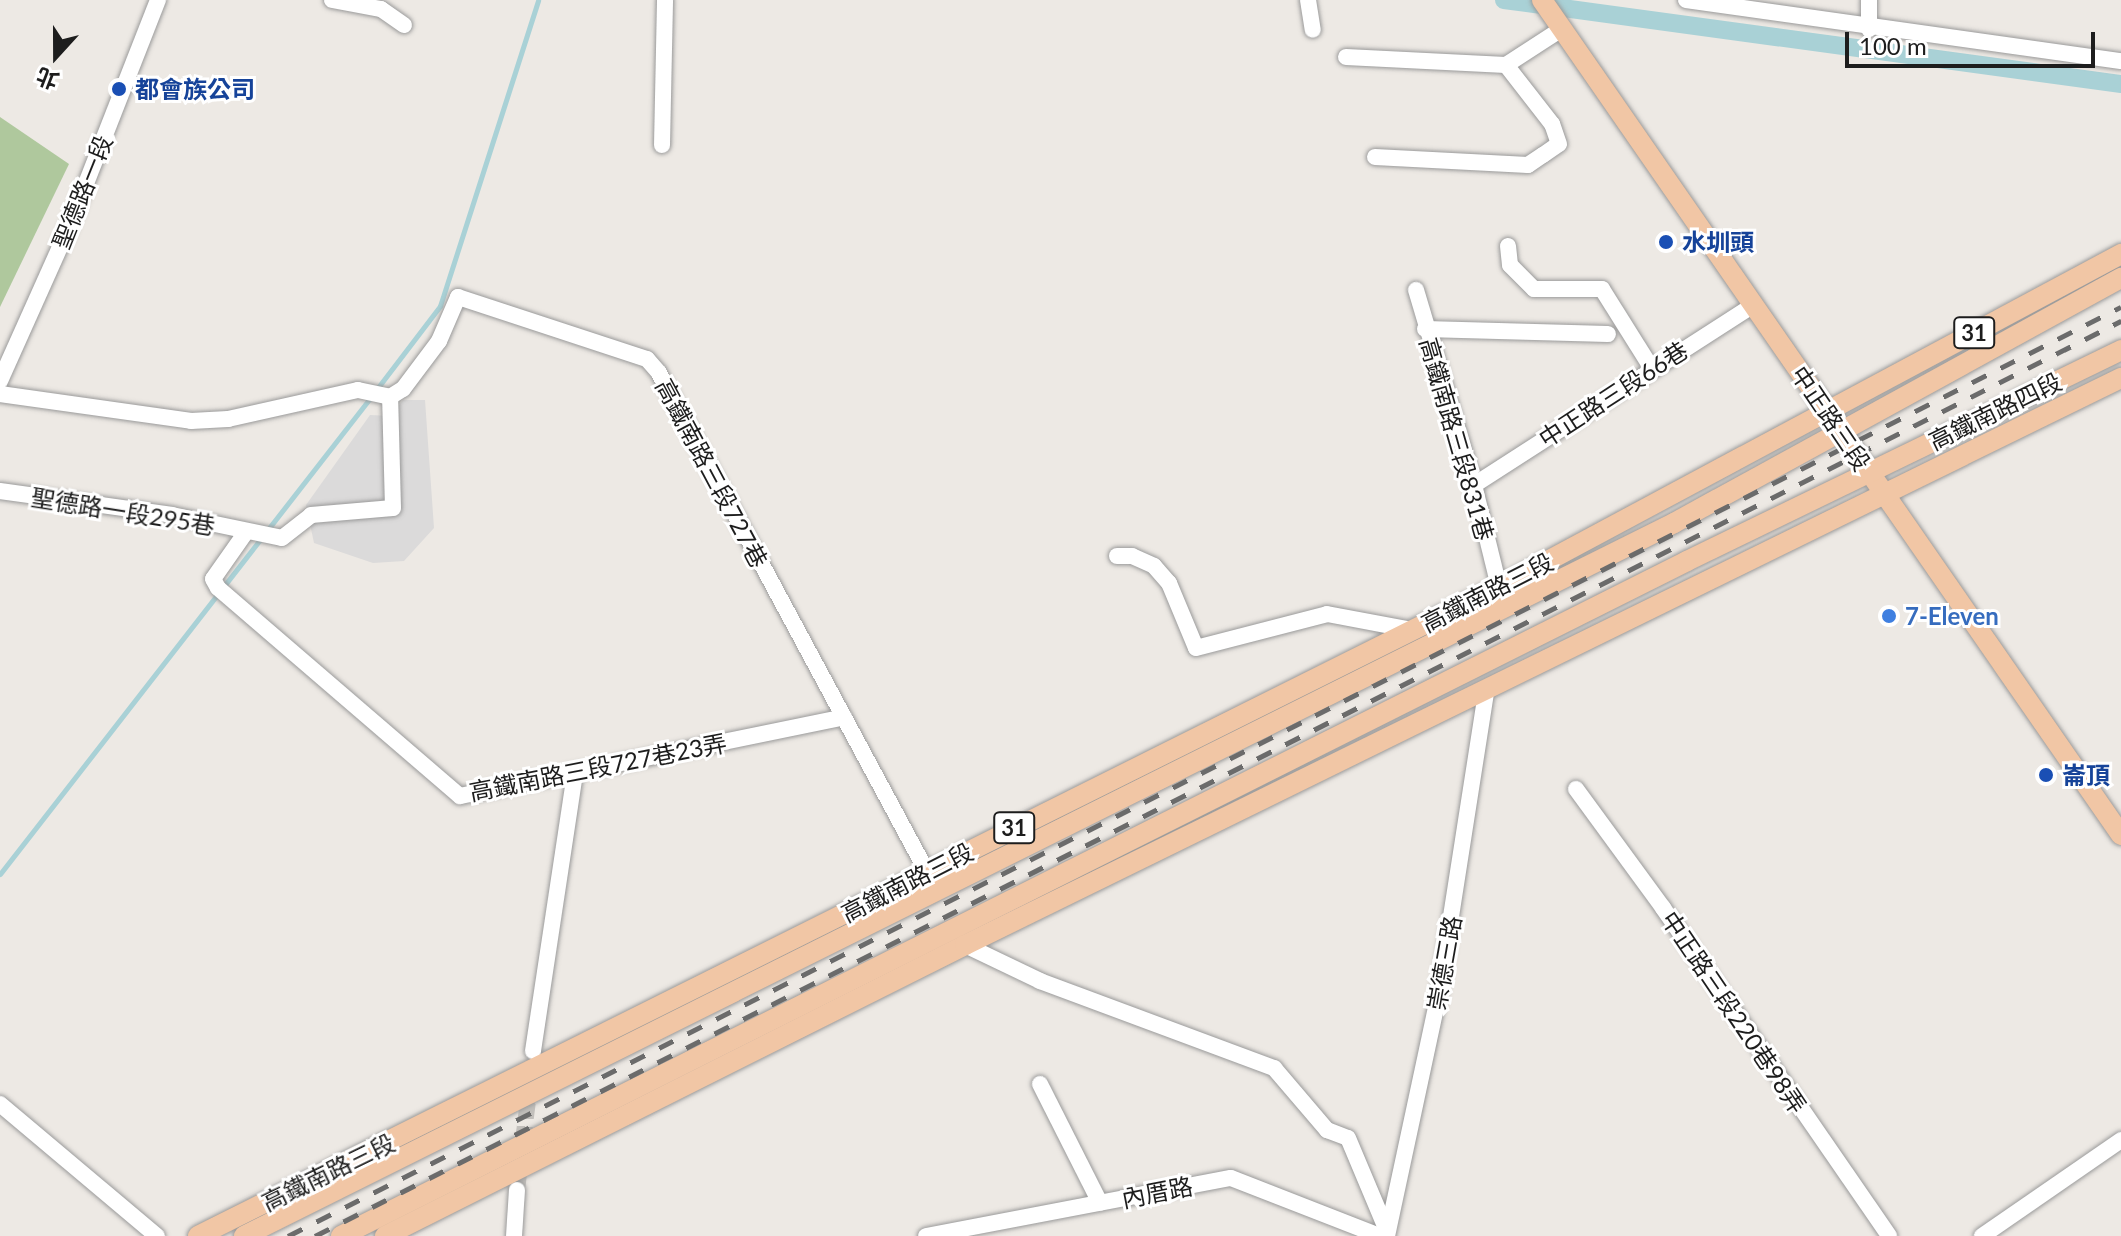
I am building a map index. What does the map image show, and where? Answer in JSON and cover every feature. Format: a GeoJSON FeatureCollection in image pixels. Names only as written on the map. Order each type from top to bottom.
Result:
{"type":"FeatureCollection","features":[{"type":"Feature","properties":{"kind":"main road","name":"中正路三段"},"geometry":{"type":"LineString","coordinates":[[1542,0],[2121,835]]}},
{"type":"Feature","properties":{"kind":"main road","name":"31"},"geometry":{"type":"LineString","coordinates":[[1834,422],[2121,254]]}},
{"type":"Feature","properties":{"kind":"main road","name":"31"},"geometry":{"type":"LineString","coordinates":[[1834,422],[1949,376],[2121,278]]}},
{"type":"Feature","properties":{"kind":"main road","name":"高鐵南路四段"},"geometry":{"type":"LineString","coordinates":[[1869,472],[2121,350]]}},
{"type":"Feature","properties":{"kind":"main road","name":"高鐵南路四段"},"geometry":{"type":"LineString","coordinates":[[1881,493],[2121,378]]}},
{"type":"Feature","properties":{"kind":"main road","name":"高鐵南路三段"},"geometry":{"type":"LineString","coordinates":[[198,1236],[1834,422]]}},
{"type":"Feature","properties":{"kind":"main road","name":"高鐵南路三段"},"geometry":{"type":"LineString","coordinates":[[244,1236],[1674,523],[1834,422]]}},
{"type":"Feature","properties":{"kind":"main road"},"geometry":{"type":"LineString","coordinates":[[341,1236],[1869,472]]}},
{"type":"Feature","properties":{"kind":"main road"},"geometry":{"type":"LineString","coordinates":[[385,1236],[965,945],[1881,493]]}},
{"type":"Feature","properties":{"kind":"main road"},"geometry":{"type":"LineString","coordinates":[[1095,882],[1145,836]]}},
{"type":"Feature","properties":{"kind":"street","name":"聖德路一段"},"geometry":{"type":"LineString","coordinates":[[0,381],[69,227],[158,0]]}},
{"type":"Feature","properties":{"kind":"street"},"geometry":{"type":"LineString","coordinates":[[332,0],[381,9],[404,25]]}},
{"type":"Feature","properties":{"kind":"street"},"geometry":{"type":"LineString","coordinates":[[662,145],[665,0]]}},
{"type":"Feature","properties":{"kind":"street"},"geometry":{"type":"LineString","coordinates":[[1308,0],[1313,30]]}},
{"type":"Feature","properties":{"kind":"street"},"geometry":{"type":"LineString","coordinates":[[1686,0],[1869,29],[2121,61]]}},
{"type":"Feature","properties":{"kind":"street"},"geometry":{"type":"LineString","coordinates":[[1869,0],[1869,29]]}},
{"type":"Feature","properties":{"kind":"street"},"geometry":{"type":"LineString","coordinates":[[1346,57],[1506,65],[1563,28]]}},
{"type":"Feature","properties":{"kind":"street"},"geometry":{"type":"LineString","coordinates":[[1375,157],[1528,165],[1559,144],[1552,124],[1506,65]]}},
{"type":"Feature","properties":{"kind":"street"},"geometry":{"type":"LineString","coordinates":[[1508,246],[1510,265],[1534,289],[1602,289],[1651,367]]}},
{"type":"Feature","properties":{"kind":"street","name":"高鐵南路三段831巷"},"geometry":{"type":"LineString","coordinates":[[1416,290],[1425,329],[1474,485],[1499,587]]}},
{"type":"Feature","properties":{"kind":"street","name":"高鐵南路三段727巷"},"geometry":{"type":"LineString","coordinates":[[390,397],[403,389],[439,341],[458,297],[647,359],[659,373],[927,872]]}},
{"type":"Feature","properties":{"kind":"street","name":"中正路三段66巷"},"geometry":{"type":"LineString","coordinates":[[1474,485],[1651,367],[1753,305]]}},
{"type":"Feature","properties":{"kind":"street"},"geometry":{"type":"LineString","coordinates":[[1425,329],[1608,334]]}},
{"type":"Feature","properties":{"kind":"street"},"geometry":{"type":"LineString","coordinates":[[0,394],[191,421],[228,419],[358,390],[390,397],[393,508],[311,515],[282,538],[262,536]]}},
{"type":"Feature","properties":{"kind":"street","name":"聖德路一段295巷"},"geometry":{"type":"LineString","coordinates":[[0,491],[172,515],[262,536]]}},
{"type":"Feature","properties":{"kind":"street","name":"高鐵南路三段727巷23弄"},"geometry":{"type":"LineString","coordinates":[[262,536],[213,579],[224,593],[460,796],[844,717]]}},
{"type":"Feature","properties":{"kind":"street"},"geometry":{"type":"LineString","coordinates":[[1117,556],[1144,559],[1169,583],[1196,648],[1327,614],[1412,630]]}},
{"type":"Feature","properties":{"kind":"street","name":"崇德三路"},"geometry":{"type":"LineString","coordinates":[[1387,1236],[1439,993],[1487,688]]}},
{"type":"Feature","properties":{"kind":"street"},"geometry":{"type":"LineString","coordinates":[[533,1051],[575,773]]}},
{"type":"Feature","properties":{"kind":"street","name":"中正路三段220巷98弄"},"geometry":{"type":"LineString","coordinates":[[1576,789],[1663,908],[1889,1236]]}},
{"type":"Feature","properties":{"kind":"street"},"geometry":{"type":"LineString","coordinates":[[965,945],[1040,981],[1274,1068],[1327,1130],[1348,1138],[1384,1212],[1387,1236]]}},
{"type":"Feature","properties":{"kind":"street"},"geometry":{"type":"LineString","coordinates":[[1040,1084],[1100,1203]]}},
{"type":"Feature","properties":{"kind":"street"},"geometry":{"type":"LineString","coordinates":[[0,1104],[157,1236]]}},
{"type":"Feature","properties":{"kind":"street"},"geometry":{"type":"LineString","coordinates":[[1982,1236],[2121,1140]]}},
{"type":"Feature","properties":{"kind":"street","name":"內厝路"},"geometry":{"type":"LineString","coordinates":[[926,1236],[1231,1178],[1380,1236]]}},
{"type":"Feature","properties":{"kind":"street"},"geometry":{"type":"LineString","coordinates":[[514,1236],[517,1190]]}},
{"type":"Feature","properties":{"kind":"shaded area"},"geometry":{"type":"Polygon","coordinates":[[[403,400],[425,400],[434,528],[404,561],[373,563],[314,543],[306,505],[370,415],[391,416],[403,400]]]}},
{"type":"Feature","properties":{"kind":"green space"},"geometry":{"type":"Polygon","coordinates":[[[0,117],[69,164],[0,307],[0,117]]]}},
{"type":"Feature","properties":{"kind":"waterway"},"geometry":{"type":"LineString","coordinates":[[376,390],[440,306],[538,0]]}},
{"type":"Feature","properties":{"kind":"waterway"},"geometry":{"type":"LineString","coordinates":[[1504,0],[2121,84]]}},
{"type":"Feature","properties":{"kind":"waterway"},"geometry":{"type":"LineString","coordinates":[[0,874],[370,398]]}},
{"type":"Feature","properties":{"kind":"tunnel"},"geometry":{"type":"LineString","coordinates":[[517,1190],[530,1084]]}},
{"type":"Feature","properties":{"kind":"railway"},"geometry":{"type":"LineString","coordinates":[[288,1236],[2121,307]]}},
{"type":"Feature","properties":{"kind":"railway"},"geometry":{"type":"LineString","coordinates":[[315,1236],[2121,321]]}},
{"type":"Feature","properties":{"kind":"place","name":"都會族公司"},"geometry":{"type":"Point","coordinates":[119,89]}},
{"type":"Feature","properties":{"kind":"place","name":"水圳頭"},"geometry":{"type":"Point","coordinates":[1666,242]}},
{"type":"Feature","properties":{"kind":"place","name":"7-Eleven"},"geometry":{"type":"Point","coordinates":[1889,616]}},
{"type":"Feature","properties":{"kind":"place","name":"崙頂"},"geometry":{"type":"Point","coordinates":[2046,775]}}]}
